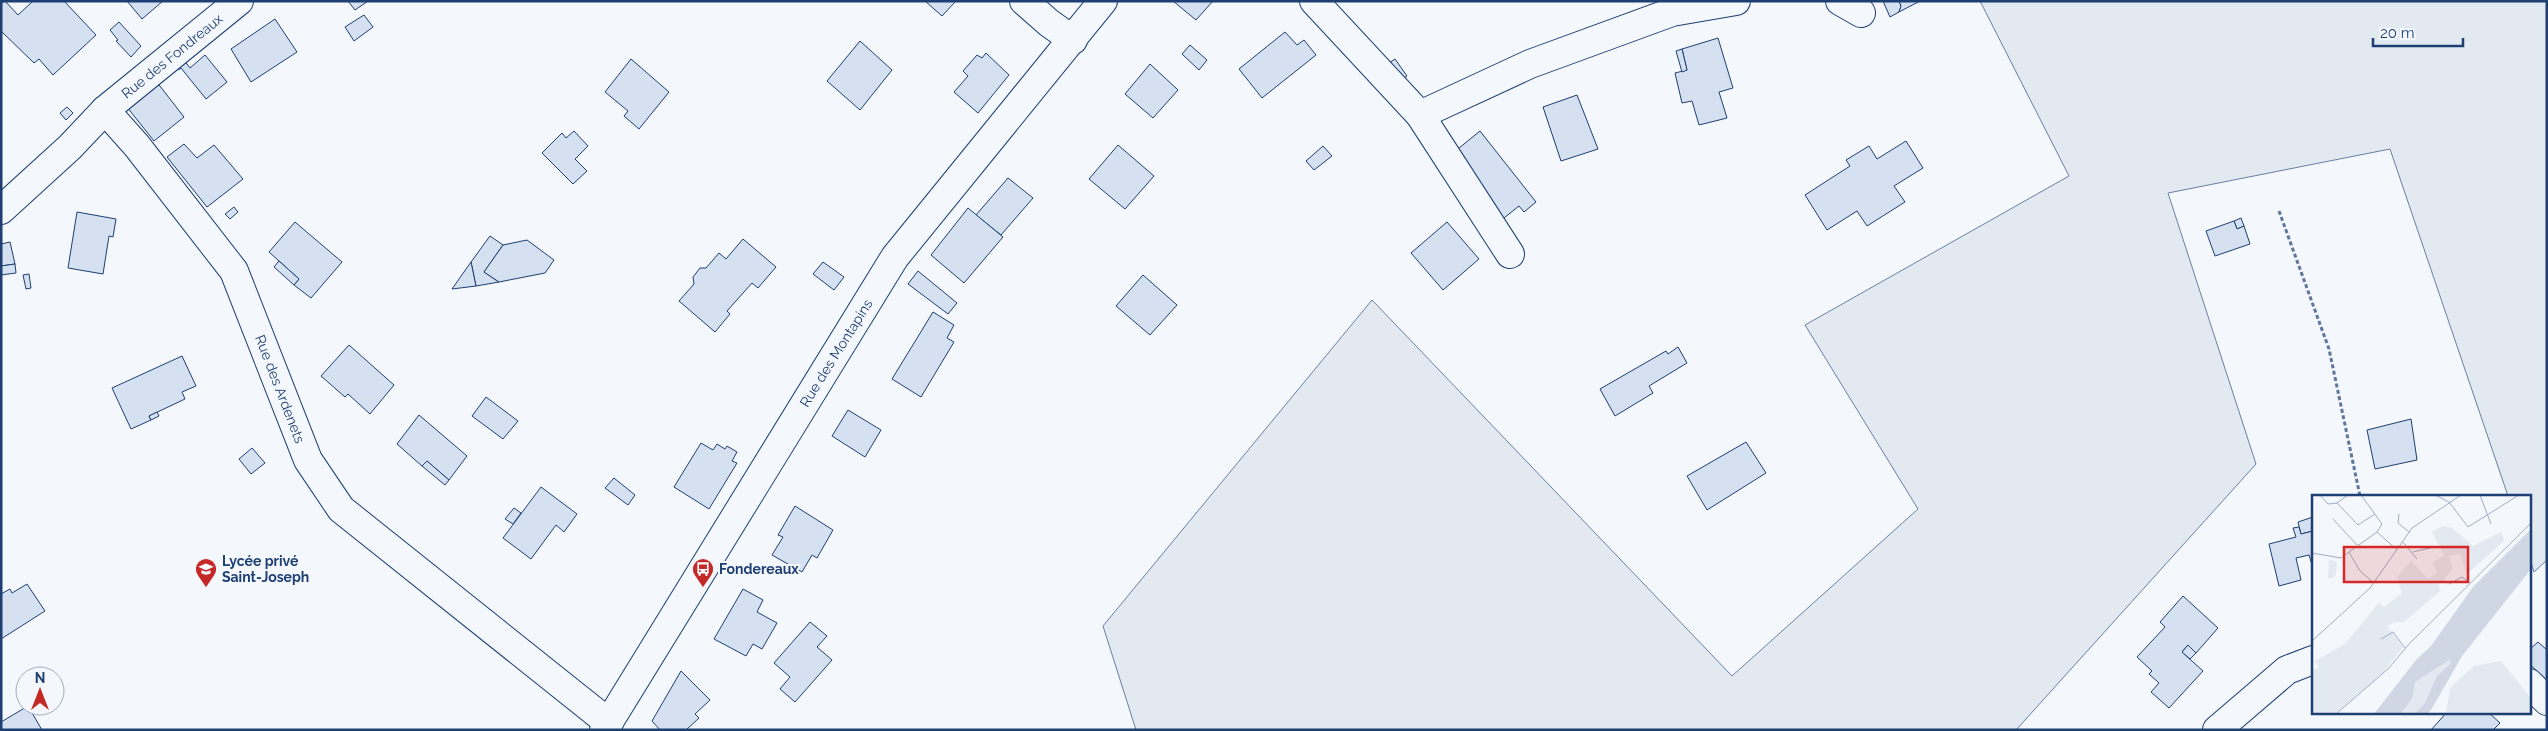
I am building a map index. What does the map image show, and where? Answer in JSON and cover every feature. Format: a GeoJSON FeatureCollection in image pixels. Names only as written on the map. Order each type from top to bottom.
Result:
{"type":"FeatureCollection","features":[{"type":"Feature","properties":{"kind":"street","name":"Rue des Fondreaux"},"geometry":{"type":"LineString","coordinates":[[105,110],[239,1]]}},
{"type":"Feature","properties":{"kind":"street"},"geometry":{"type":"LineString","coordinates":[[1024,1],[1049,23],[1073,40]]}},
{"type":"Feature","properties":{"kind":"street","name":"Rue des Montapins"},"geometry":{"type":"LineString","coordinates":[[606,726],[895,257],[1073,40],[1102,1]]}},
{"type":"Feature","properties":{"kind":"street"},"geometry":{"type":"LineString","coordinates":[[1314,1],[1420,115],[1510,254]]}},
{"type":"Feature","properties":{"kind":"street"},"geometry":{"type":"LineString","coordinates":[[1420,115],[1530,64],[1672,12],[1736,1]]}},
{"type":"Feature","properties":{"kind":"street"},"geometry":{"type":"LineString","coordinates":[[1,210],[70,147],[105,110]]}},
{"type":"Feature","properties":{"kind":"street","name":"Rue des Ardenets"},"geometry":{"type":"LineString","coordinates":[[105,110],[137,146],[234,271],[308,460],[341,508],[606,726]]}},
{"type":"Feature","properties":{"kind":"street"},"geometry":{"type":"LineString","coordinates":[[2217,730],[2287,670],[2312,660]]}},
{"type":"Feature","properties":{"kind":"street"},"geometry":{"type":"LineString","coordinates":[[2530,684],[2547,701]]}},
{"type":"Feature","properties":{"kind":"path"},"geometry":{"type":"LineString","coordinates":[[2279,211],[2329,349],[2360,495]]}},
{"type":"Feature","properties":{"kind":"shaded area"},"geometry":{"type":"Polygon","coordinates":[[[1980,1],[2547,1],[2547,560],[2534,572],[2530,560],[2530,495],[2508,495],[2390,149],[2168,193],[2256,464],[2016,730],[1136,730],[1103,626],[1372,300],[1732,676],[1918,509],[1805,325],[2069,176],[1980,1]]]}},
{"type":"Feature","properties":{"kind":"building"},"geometry":{"type":"Polygon","coordinates":[[[5,1],[18,15],[33,1],[64,1],[96,35],[53,75],[39,59],[34,63],[1,31],[1,3],[5,1]]]}},
{"type":"Feature","properties":{"kind":"building"},"geometry":{"type":"Polygon","coordinates":[[[127,1],[163,1],[142,19],[127,1]]]}},
{"type":"Feature","properties":{"kind":"building"},"geometry":{"type":"Polygon","coordinates":[[[348,1],[368,1],[355,10],[348,1]]]}},
{"type":"Feature","properties":{"kind":"building"},"geometry":{"type":"Polygon","coordinates":[[[925,1],[956,1],[942,16],[925,1]]]}},
{"type":"Feature","properties":{"kind":"building"},"geometry":{"type":"Polygon","coordinates":[[[1173,1],[1213,1],[1196,20],[1173,1]]]}},
{"type":"Feature","properties":{"kind":"building"},"geometry":{"type":"Polygon","coordinates":[[[1883,1],[1899,1],[1901,6],[1899,12],[1890,17],[1883,1]]]}},
{"type":"Feature","properties":{"kind":"building"},"geometry":{"type":"Polygon","coordinates":[[[1899,1],[1920,1],[1899,12],[1901,6],[1899,1]]]}},
{"type":"Feature","properties":{"kind":"building"},"geometry":{"type":"Polygon","coordinates":[[[364,15],[373,27],[354,41],[345,27],[364,15]]]}},
{"type":"Feature","properties":{"kind":"building"},"geometry":{"type":"Polygon","coordinates":[[[275,19],[297,52],[251,82],[231,49],[275,19]]]}},
{"type":"Feature","properties":{"kind":"building"},"geometry":{"type":"Polygon","coordinates":[[[119,22],[141,46],[131,57],[116,41],[118,40],[110,30],[119,22]]]}},
{"type":"Feature","properties":{"kind":"building"},"geometry":{"type":"Polygon","coordinates":[[[1285,32],[1297,45],[1304,40],[1316,55],[1262,98],[1239,69],[1285,32]]]}},
{"type":"Feature","properties":{"kind":"building"},"geometry":{"type":"Polygon","coordinates":[[[1718,38],[1733,88],[1719,92],[1727,118],[1699,125],[1692,101],[1682,103],[1675,73],[1687,70],[1682,49],[1718,38]]]}},
{"type":"Feature","properties":{"kind":"building"},"geometry":{"type":"Polygon","coordinates":[[[860,41],[892,70],[860,110],[827,81],[860,41]]]}},
{"type":"Feature","properties":{"kind":"building"},"geometry":{"type":"Polygon","coordinates":[[[1190,45],[1207,60],[1199,70],[1182,54],[1190,45]]]}},
{"type":"Feature","properties":{"kind":"building"},"geometry":{"type":"Polygon","coordinates":[[[1682,49],[1687,70],[1682,72],[1676,51],[1682,49]]]}},
{"type":"Feature","properties":{"kind":"building"},"geometry":{"type":"Polygon","coordinates":[[[986,53],[1009,75],[978,113],[954,92],[968,76],[963,71],[977,55],[982,58],[986,53]]]}},
{"type":"Feature","properties":{"kind":"building"},"geometry":{"type":"Polygon","coordinates":[[[205,55],[227,82],[206,99],[181,68],[178,70],[175,67],[184,60],[190,68],[205,55]]]}},
{"type":"Feature","properties":{"kind":"building"},"geometry":{"type":"Polygon","coordinates":[[[631,59],[669,92],[639,129],[624,116],[628,111],[605,92],[631,59]]]}},
{"type":"Feature","properties":{"kind":"building"},"geometry":{"type":"Polygon","coordinates":[[[1395,59],[1407,76],[1397,83],[1385,66],[1395,59]]]}},
{"type":"Feature","properties":{"kind":"building"},"geometry":{"type":"Polygon","coordinates":[[[1150,64],[1178,90],[1153,118],[1125,94],[1150,64]]]}},
{"type":"Feature","properties":{"kind":"building"},"geometry":{"type":"Polygon","coordinates":[[[156,81],[184,117],[154,141],[127,107],[156,81]]]}},
{"type":"Feature","properties":{"kind":"building"},"geometry":{"type":"Polygon","coordinates":[[[1577,95],[1598,149],[1561,161],[1543,107],[1577,95]]]}},
{"type":"Feature","properties":{"kind":"building"},"geometry":{"type":"Polygon","coordinates":[[[67,107],[73,113],[66,120],[60,113],[67,107]]]}},
{"type":"Feature","properties":{"kind":"building"},"geometry":{"type":"Polygon","coordinates":[[[574,131],[588,146],[575,159],[587,171],[573,184],[542,153],[562,133],[566,138],[574,131]]]}},
{"type":"Feature","properties":{"kind":"building"},"geometry":{"type":"Polygon","coordinates":[[[1480,131],[1536,202],[1524,212],[1519,206],[1499,222],[1448,157],[1480,131]]]}},
{"type":"Feature","properties":{"kind":"building"},"geometry":{"type":"Polygon","coordinates":[[[1906,141],[1923,168],[1894,186],[1905,202],[1867,226],[1857,211],[1827,230],[1805,195],[1850,166],[1846,160],[1869,146],[1877,159],[1906,141]]]}},
{"type":"Feature","properties":{"kind":"building"},"geometry":{"type":"Polygon","coordinates":[[[184,144],[197,158],[214,145],[243,179],[207,207],[167,157],[184,144]]]}},
{"type":"Feature","properties":{"kind":"building"},"geometry":{"type":"Polygon","coordinates":[[[1118,145],[1154,176],[1125,209],[1089,179],[1118,145]]]}},
{"type":"Feature","properties":{"kind":"building"},"geometry":{"type":"Polygon","coordinates":[[[1323,146],[1332,156],[1314,170],[1306,161],[1323,146]]]}},
{"type":"Feature","properties":{"kind":"building"},"geometry":{"type":"Polygon","coordinates":[[[1008,178],[1033,198],[1001,235],[976,215],[1008,178]]]}},
{"type":"Feature","properties":{"kind":"building"},"geometry":{"type":"Polygon","coordinates":[[[234,207],[238,212],[230,219],[225,214],[234,207]]]}},
{"type":"Feature","properties":{"kind":"building"},"geometry":{"type":"Polygon","coordinates":[[[968,208],[1003,237],[964,283],[931,255],[968,208]]]}},
{"type":"Feature","properties":{"kind":"building"},"geometry":{"type":"Polygon","coordinates":[[[77,212],[116,219],[113,237],[109,236],[103,274],[68,268],[77,212]]]}},
{"type":"Feature","properties":{"kind":"building"},"geometry":{"type":"Polygon","coordinates":[[[2241,218],[2244,226],[2237,229],[2234,221],[2241,218]]]}},
{"type":"Feature","properties":{"kind":"building"},"geometry":{"type":"Polygon","coordinates":[[[2234,221],[2237,229],[2244,226],[2250,244],[2215,256],[2206,231],[2234,221]]]}},
{"type":"Feature","properties":{"kind":"building"},"geometry":{"type":"Polygon","coordinates":[[[295,222],[342,262],[311,298],[294,285],[299,279],[269,252],[295,222]]]}},
{"type":"Feature","properties":{"kind":"building"},"geometry":{"type":"Polygon","coordinates":[[[1447,222],[1479,259],[1443,290],[1411,253],[1447,222]]]}},
{"type":"Feature","properties":{"kind":"building"},"geometry":{"type":"Polygon","coordinates":[[[490,236],[503,245],[484,272],[499,282],[476,286],[471,262],[490,236]]]}},
{"type":"Feature","properties":{"kind":"building"},"geometry":{"type":"Polygon","coordinates":[[[743,239],[776,267],[758,288],[752,283],[727,311],[730,314],[715,332],[679,301],[694,284],[693,277],[700,268],[706,268],[719,253],[726,259],[743,239]]]}},
{"type":"Feature","properties":{"kind":"building"},"geometry":{"type":"Polygon","coordinates":[[[527,240],[554,260],[545,273],[499,282],[484,272],[503,245],[527,240]]]}},
{"type":"Feature","properties":{"kind":"building"},"geometry":{"type":"Polygon","coordinates":[[[10,242],[15,264],[1,266],[1,244],[10,242]]]}},
{"type":"Feature","properties":{"kind":"building"},"geometry":{"type":"Polygon","coordinates":[[[279,261],[299,279],[294,285],[274,267],[279,261]]]}},
{"type":"Feature","properties":{"kind":"building"},"geometry":{"type":"Polygon","coordinates":[[[471,262],[476,286],[452,289],[471,262]]]}},
{"type":"Feature","properties":{"kind":"building"},"geometry":{"type":"Polygon","coordinates":[[[823,262],[844,277],[834,290],[813,274],[823,262]]]}},
{"type":"Feature","properties":{"kind":"building"},"geometry":{"type":"Polygon","coordinates":[[[15,264],[16,273],[1,275],[1,266],[15,264]]]}},
{"type":"Feature","properties":{"kind":"building"},"geometry":{"type":"Polygon","coordinates":[[[918,271],[957,303],[948,314],[908,284],[918,271]]]}},
{"type":"Feature","properties":{"kind":"building"},"geometry":{"type":"Polygon","coordinates":[[[29,274],[31,288],[26,289],[23,275],[29,274]]]}},
{"type":"Feature","properties":{"kind":"building"},"geometry":{"type":"Polygon","coordinates":[[[1143,275],[1177,305],[1150,335],[1116,306],[1143,275]]]}},
{"type":"Feature","properties":{"kind":"building"},"geometry":{"type":"Polygon","coordinates":[[[933,312],[954,325],[947,338],[954,342],[921,397],[892,379],[933,312]]]}},
{"type":"Feature","properties":{"kind":"building"},"geometry":{"type":"Polygon","coordinates":[[[349,345],[394,385],[370,414],[348,394],[345,397],[321,376],[349,345]]]}},
{"type":"Feature","properties":{"kind":"building"},"geometry":{"type":"Polygon","coordinates":[[[1678,347],[1687,363],[1649,386],[1653,393],[1615,416],[1600,389],[1666,351],[1668,354],[1678,347]]]}},
{"type":"Feature","properties":{"kind":"building"},"geometry":{"type":"Polygon","coordinates":[[[182,356],[196,386],[182,392],[185,399],[149,416],[151,420],[131,429],[112,388],[182,356]]]}},
{"type":"Feature","properties":{"kind":"building"},"geometry":{"type":"Polygon","coordinates":[[[486,397],[518,421],[503,439],[472,416],[486,397]]]}},
{"type":"Feature","properties":{"kind":"building"},"geometry":{"type":"Polygon","coordinates":[[[848,410],[881,430],[865,457],[832,436],[848,410]]]}},
{"type":"Feature","properties":{"kind":"building"},"geometry":{"type":"Polygon","coordinates":[[[157,412],[159,416],[151,420],[149,416],[157,412]]]}},
{"type":"Feature","properties":{"kind":"building"},"geometry":{"type":"Polygon","coordinates":[[[419,415],[467,456],[449,480],[427,461],[422,466],[397,444],[419,415]]]}},
{"type":"Feature","properties":{"kind":"building"},"geometry":{"type":"Polygon","coordinates":[[[2411,419],[2417,460],[2375,469],[2367,430],[2411,419]]]}},
{"type":"Feature","properties":{"kind":"building"},"geometry":{"type":"Polygon","coordinates":[[[1746,442],[1766,473],[1707,510],[1687,476],[1746,442]]]}},
{"type":"Feature","properties":{"kind":"building"},"geometry":{"type":"Polygon","coordinates":[[[701,443],[713,450],[717,444],[725,449],[727,446],[737,452],[732,461],[737,463],[709,509],[674,487],[701,443]]]}},
{"type":"Feature","properties":{"kind":"building"},"geometry":{"type":"Polygon","coordinates":[[[252,448],[265,463],[251,474],[239,459],[252,448]]]}},
{"type":"Feature","properties":{"kind":"building"},"geometry":{"type":"Polygon","coordinates":[[[427,461],[449,480],[445,485],[422,466],[427,461]]]}},
{"type":"Feature","properties":{"kind":"building"},"geometry":{"type":"Polygon","coordinates":[[[614,478],[635,495],[628,505],[605,488],[614,478]]]}},
{"type":"Feature","properties":{"kind":"building"},"geometry":{"type":"Polygon","coordinates":[[[541,487],[577,514],[564,532],[556,525],[531,559],[503,538],[541,487]]]}},
{"type":"Feature","properties":{"kind":"building"},"geometry":{"type":"Polygon","coordinates":[[[795,506],[833,530],[817,558],[812,555],[802,572],[772,555],[783,537],[778,535],[795,506]]]}},
{"type":"Feature","properties":{"kind":"building"},"geometry":{"type":"Polygon","coordinates":[[[514,508],[521,513],[513,524],[505,519],[514,508]]]}},
{"type":"Feature","properties":{"kind":"building"},"geometry":{"type":"Polygon","coordinates":[[[2312,517],[2312,531],[2301,534],[2298,522],[2312,517]]]}},
{"type":"Feature","properties":{"kind":"building"},"geometry":{"type":"Polygon","coordinates":[[[2299,527],[2301,534],[2312,531],[2312,565],[2309,555],[2296,558],[2301,580],[2279,586],[2269,544],[2296,537],[2293,528],[2299,527]]]}},
{"type":"Feature","properties":{"kind":"building"},"geometry":{"type":"Polygon","coordinates":[[[27,584],[45,611],[1,639],[1,594],[10,589],[12,593],[27,584]]]}},
{"type":"Feature","properties":{"kind":"building"},"geometry":{"type":"Polygon","coordinates":[[[743,589],[763,600],[757,612],[777,623],[762,649],[753,644],[746,656],[714,639],[743,589]]]}},
{"type":"Feature","properties":{"kind":"building"},"geometry":{"type":"Polygon","coordinates":[[[2183,596],[2218,628],[2196,653],[2188,645],[2182,652],[2203,671],[2169,708],[2151,692],[2159,683],[2149,674],[2152,671],[2137,657],[2165,627],[2160,622],[2183,596]]]}},
{"type":"Feature","properties":{"kind":"building"},"geometry":{"type":"Polygon","coordinates":[[[810,622],[827,636],[817,647],[832,660],[795,702],[780,689],[790,677],[774,663],[810,622]]]}},
{"type":"Feature","properties":{"kind":"building"},"geometry":{"type":"Polygon","coordinates":[[[2538,642],[2547,650],[2547,682],[2530,664],[2530,649],[2538,642]]]}},
{"type":"Feature","properties":{"kind":"building"},"geometry":{"type":"Polygon","coordinates":[[[2188,645],[2196,653],[2190,659],[2182,652],[2188,645]]]}},
{"type":"Feature","properties":{"kind":"building"},"geometry":{"type":"Polygon","coordinates":[[[681,671],[710,700],[695,714],[699,718],[686,730],[660,730],[652,721],[681,671]]]}},
{"type":"Feature","properties":{"kind":"building"},"geometry":{"type":"Polygon","coordinates":[[[15,714],[15,716],[34,716],[42,730],[1,730],[1,722],[15,714]]]}},
{"type":"Feature","properties":{"kind":"building"},"geometry":{"type":"Polygon","coordinates":[[[2445,714],[2490,714],[2500,723],[2493,730],[2431,730],[2445,714]]]}},
{"type":"Feature","properties":{"kind":"place","name":"Lycée privé Saint-Joseph"},"geometry":{"type":"Point","coordinates":[206,588]}},
{"type":"Feature","properties":{"kind":"place","name":"Fondereaux"},"geometry":{"type":"Point","coordinates":[703,588]}}]}
